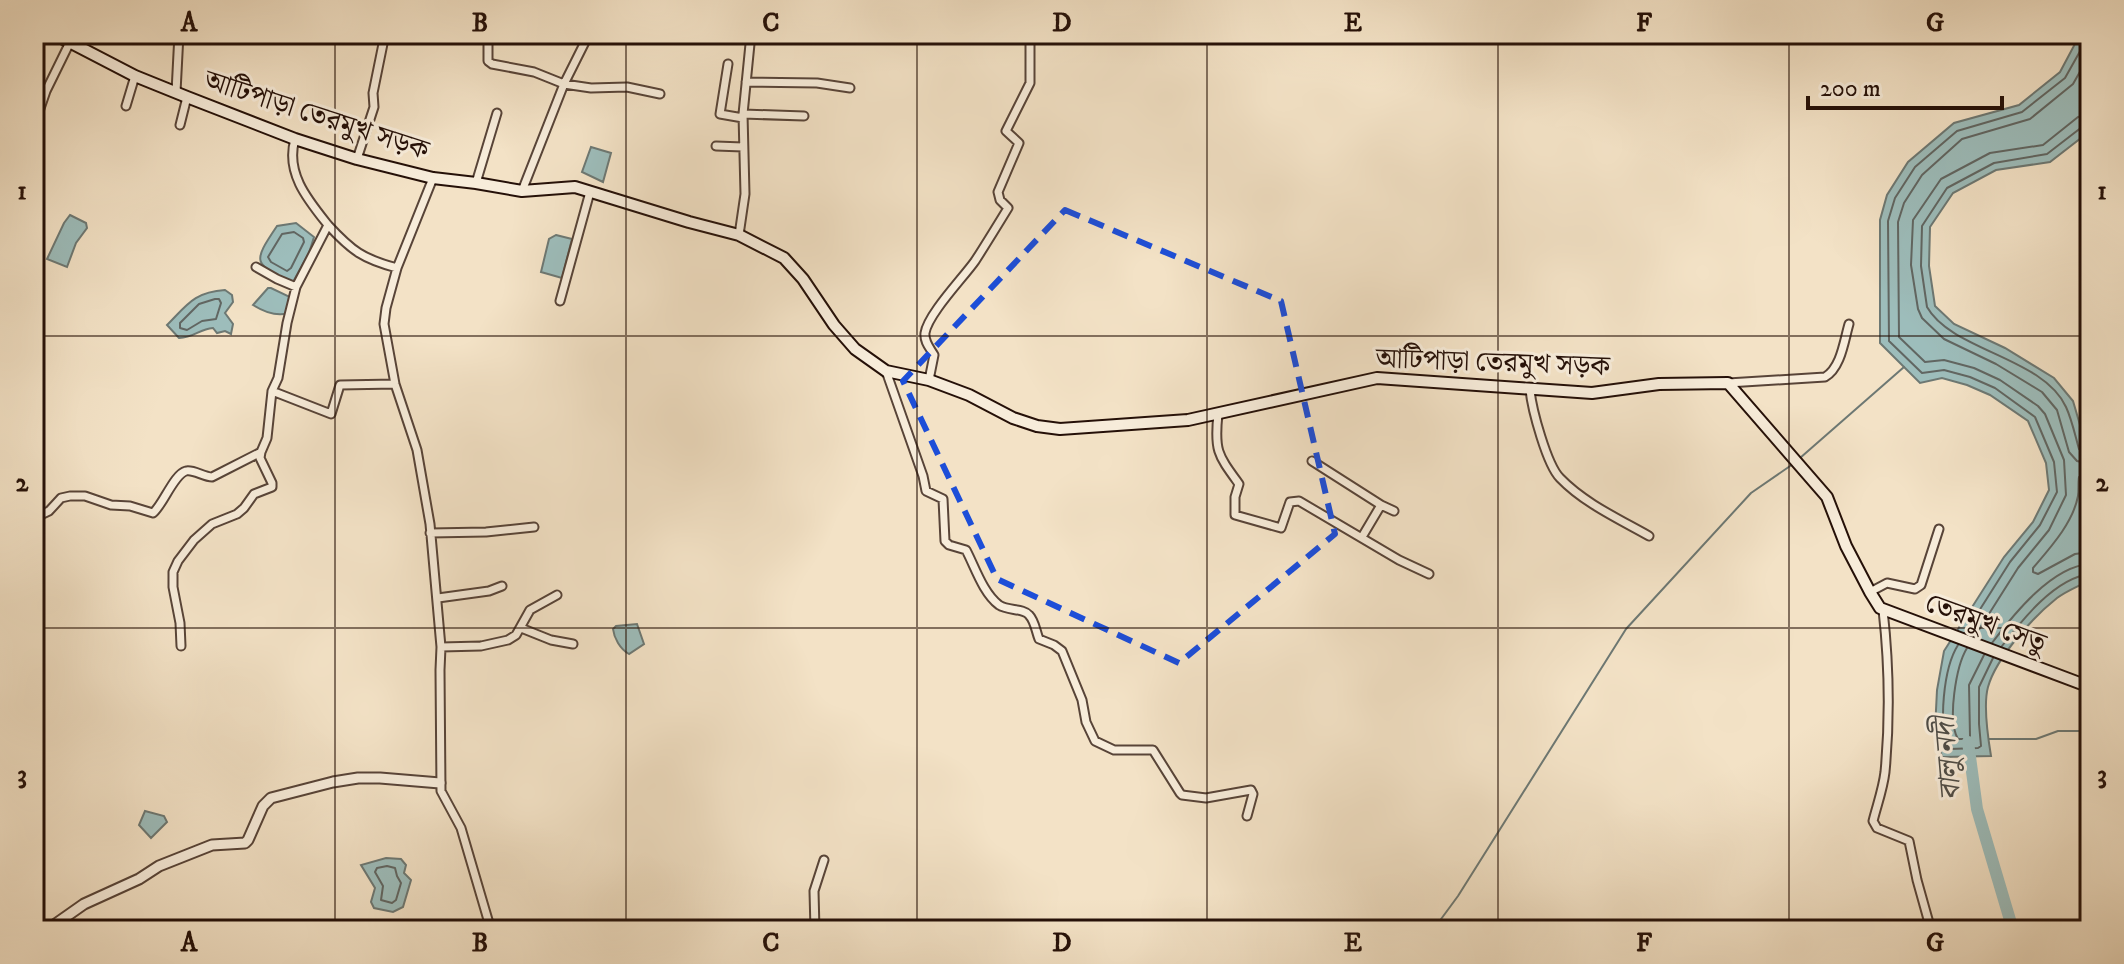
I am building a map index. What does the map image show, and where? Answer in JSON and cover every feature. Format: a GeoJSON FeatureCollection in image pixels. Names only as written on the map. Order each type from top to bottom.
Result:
{"type":"FeatureCollection","features":[{"type":"Feature","properties":{"kind":"main road","name":"আটিপাড়া তেরমুখ সড়ক"},"geometry":{"type":"LineString","coordinates":[[54,34],[73,39],[135,76],[295,139],[357,159],[433,178],[522,191],[575,187],[739,235],[784,258],[855,349],[886,371],[929,380],[1037,426],[1060,429],[1188,420],[1377,378],[1592,393],[1659,384],[1728,383]]}},
{"type":"Feature","properties":{"kind":"main road"},"geometry":{"type":"LineString","coordinates":[[1728,383],[1822,491],[1846,546],[1883,610]]}},
{"type":"Feature","properties":{"kind":"main road","name":"তেরমুখ সেতু"},"geometry":{"type":"LineString","coordinates":[[1883,610],[2090,687]]}},
{"type":"Feature","properties":{"kind":"street"},"geometry":{"type":"LineString","coordinates":[[176,92],[179,34]]}},
{"type":"Feature","properties":{"kind":"street"},"geometry":{"type":"LineString","coordinates":[[357,159],[374,107],[373,93],[384,37],[361,34]]}},
{"type":"Feature","properties":{"kind":"street"},"geometry":{"type":"LineString","coordinates":[[522,191],[564,84],[589,34]]}},
{"type":"Feature","properties":{"kind":"street"},"geometry":{"type":"LineString","coordinates":[[739,235],[745,194],[743,116],[751,34]]}},
{"type":"Feature","properties":{"kind":"street"},"geometry":{"type":"LineString","coordinates":[[929,380],[934,355],[927,344],[926,328],[973,264],[1008,208],[1000,200],[998,192],[1019,143],[1006,131],[1030,83],[1030,34]]}},
{"type":"Feature","properties":{"kind":"street"},"geometry":{"type":"LineString","coordinates":[[488,36],[488,61],[492,64],[534,72],[564,84],[591,88],[627,87],[660,94]]}},
{"type":"Feature","properties":{"kind":"street"},"geometry":{"type":"LineString","coordinates":[[34,126],[46,91],[73,39]]}},
{"type":"Feature","properties":{"kind":"street"},"geometry":{"type":"LineString","coordinates":[[728,64],[720,114],[804,116]]}},
{"type":"Feature","properties":{"kind":"street"},"geometry":{"type":"LineString","coordinates":[[126,106],[135,76]]}},
{"type":"Feature","properties":{"kind":"street"},"geometry":{"type":"LineString","coordinates":[[746,82],[817,83],[850,88]]}},
{"type":"Feature","properties":{"kind":"street"},"geometry":{"type":"LineString","coordinates":[[180,125],[187,97]]}},
{"type":"Feature","properties":{"kind":"street"},"geometry":{"type":"LineString","coordinates":[[476,183],[497,113]]}},
{"type":"Feature","properties":{"kind":"street"},"geometry":{"type":"LineString","coordinates":[[295,139],[292,166],[308,200],[357,253],[397,268]]}},
{"type":"Feature","properties":{"kind":"street"},"geometry":{"type":"LineString","coordinates":[[716,146],[743,147]]}},
{"type":"Feature","properties":{"kind":"street"},"geometry":{"type":"LineString","coordinates":[[433,178],[397,268],[384,324],[395,384],[417,450],[425,488],[441,647],[441,791],[461,828],[491,930]]}},
{"type":"Feature","properties":{"kind":"street"},"geometry":{"type":"LineString","coordinates":[[560,301],[590,192]]}},
{"type":"Feature","properties":{"kind":"street"},"geometry":{"type":"LineString","coordinates":[[181,646],[173,587],[173,572],[178,561],[194,540],[212,524],[237,514],[254,494],[272,487],[260,458],[267,438],[272,391],[278,378],[296,287],[328,225]]}},
{"type":"Feature","properties":{"kind":"street"},"geometry":{"type":"LineString","coordinates":[[256,267],[296,287]]}},
{"type":"Feature","properties":{"kind":"street"},"geometry":{"type":"LineString","coordinates":[[1728,383],[1825,377],[1836,366],[1849,324]]}},
{"type":"Feature","properties":{"kind":"street"},"geometry":{"type":"LineString","coordinates":[[886,371],[926,491],[943,499],[945,541],[966,550],[982,582],[998,604],[1026,613],[1039,639],[1062,651],[1095,741],[1114,750],[1153,750],[1182,795],[1206,798],[1251,790],[1253,794],[1247,816]]}},
{"type":"Feature","properties":{"kind":"street"},"geometry":{"type":"LineString","coordinates":[[272,391],[331,414],[340,385],[395,384]]}},
{"type":"Feature","properties":{"kind":"street"},"geometry":{"type":"LineString","coordinates":[[1530,390],[1543,440],[1558,476],[1577,493],[1649,536]]}},
{"type":"Feature","properties":{"kind":"street"},"geometry":{"type":"LineString","coordinates":[[1218,414],[1215,439],[1218,453],[1239,484],[1235,515],[1281,528],[1290,502],[1295,501],[1429,574]]}},
{"type":"Feature","properties":{"kind":"street"},"geometry":{"type":"LineString","coordinates":[[34,518],[49,511],[61,498],[70,496],[85,496],[111,505],[130,506],[153,513],[183,472],[212,477],[261,452]]}},
{"type":"Feature","properties":{"kind":"street"},"geometry":{"type":"LineString","coordinates":[[1312,461],[1394,511]]}},
{"type":"Feature","properties":{"kind":"street"},"geometry":{"type":"LineString","coordinates":[[1362,537],[1381,505]]}},
{"type":"Feature","properties":{"kind":"street"},"geometry":{"type":"LineString","coordinates":[[430,533],[534,527]]}},
{"type":"Feature","properties":{"kind":"street"},"geometry":{"type":"LineString","coordinates":[[1870,592],[1887,583],[1915,589],[1921,585],[1939,529]]}},
{"type":"Feature","properties":{"kind":"street"},"geometry":{"type":"LineString","coordinates":[[438,598],[489,591],[502,586]]}},
{"type":"Feature","properties":{"kind":"street"},"geometry":{"type":"LineString","coordinates":[[441,647],[481,646],[516,635],[530,610],[557,595]]}},
{"type":"Feature","properties":{"kind":"street"},"geometry":{"type":"LineString","coordinates":[[1883,610],[1887,682],[1885,775],[1873,821],[1877,828],[1909,841],[1931,930]]}},
{"type":"Feature","properties":{"kind":"street"},"geometry":{"type":"LineString","coordinates":[[521,628],[551,640],[573,644]]}},
{"type":"Feature","properties":{"kind":"street"},"geometry":{"type":"LineString","coordinates":[[47,930],[84,904],[139,879],[159,866],[212,845],[245,843],[263,806],[271,798],[358,778],[440,783]]}},
{"type":"Feature","properties":{"kind":"street"},"geometry":{"type":"LineString","coordinates":[[815,930],[814,891],[824,860]]}},
{"type":"Feature","properties":{"kind":"highlighted area"},"geometry":{"type":"Polygon","coordinates":[[[1065,210],[1281,301],[1335,534],[1179,663],[997,579],[903,381],[1065,210]]]}},
{"type":"Feature","properties":{"kind":"water"},"geometry":{"type":"Polygon","coordinates":[[[2077,34],[2090,34],[2090,131],[2050,162],[1996,170],[1953,193],[1930,227],[1929,266],[1935,306],[1954,324],[2005,348],[2054,378],[2073,401],[2090,459],[2090,580],[2047,606],[2016,639],[1992,676],[1986,703],[1991,756],[1942,757],[1935,730],[1937,690],[1944,651],[2004,557],[2033,522],[2049,490],[2046,463],[2028,421],[1990,395],[1967,385],[1942,378],[1920,383],[1880,343],[1880,220],[1887,195],[1908,162],[1954,123],[2019,105],[2060,72],[2077,34]]]}},
{"type":"Feature","properties":{"kind":"water"},"geometry":{"type":"Polygon","coordinates":[[[591,147],[611,153],[603,182],[582,172],[591,147]]]}},
{"type":"Feature","properties":{"kind":"water"},"geometry":{"type":"Polygon","coordinates":[[[70,215],[86,223],[87,228],[76,243],[67,267],[47,259],[70,215]]]}},
{"type":"Feature","properties":{"kind":"water"},"geometry":{"type":"Polygon","coordinates":[[[296,223],[314,237],[293,282],[264,266],[261,255],[277,226],[296,223]]]}},
{"type":"Feature","properties":{"kind":"water"},"geometry":{"type":"Polygon","coordinates":[[[556,235],[572,239],[562,278],[541,272],[549,239],[556,235]]]}},
{"type":"Feature","properties":{"kind":"water"},"geometry":{"type":"Polygon","coordinates":[[[268,288],[290,297],[289,313],[270,313],[253,305],[268,288]]]}},
{"type":"Feature","properties":{"kind":"water"},"geometry":{"type":"Polygon","coordinates":[[[225,290],[232,295],[233,302],[225,313],[233,324],[231,334],[225,331],[217,333],[213,328],[179,338],[167,325],[198,297],[225,290]]]}},
{"type":"Feature","properties":{"kind":"water"},"geometry":{"type":"Polygon","coordinates":[[[637,624],[644,644],[629,654],[618,643],[613,629],[637,624]]]}},
{"type":"Feature","properties":{"kind":"water"},"geometry":{"type":"Polygon","coordinates":[[[145,811],[164,816],[167,822],[151,838],[139,825],[145,811]]]}},
{"type":"Feature","properties":{"kind":"water"},"geometry":{"type":"Polygon","coordinates":[[[386,858],[401,859],[406,865],[404,873],[411,880],[403,907],[393,912],[374,908],[371,902],[375,888],[361,865],[386,858]]]}},
{"type":"Feature","properties":{"kind":"waterway"},"geometry":{"type":"LineString","coordinates":[[1800,458],[1904,367]]}},
{"type":"Feature","properties":{"kind":"waterway"},"geometry":{"type":"LineString","coordinates":[[1433,930],[1458,896],[1626,629],[1751,493],[1793,464]]}},
{"type":"Feature","properties":{"kind":"waterway"},"geometry":{"type":"LineString","coordinates":[[1989,739],[2036,739],[2058,731],[2090,731]]}},
{"type":"Feature","properties":{"kind":"waterway","name":"বালু নদী"},"geometry":{"type":"LineString","coordinates":[[1968,742],[1977,809],[2013,930]]}}]}
